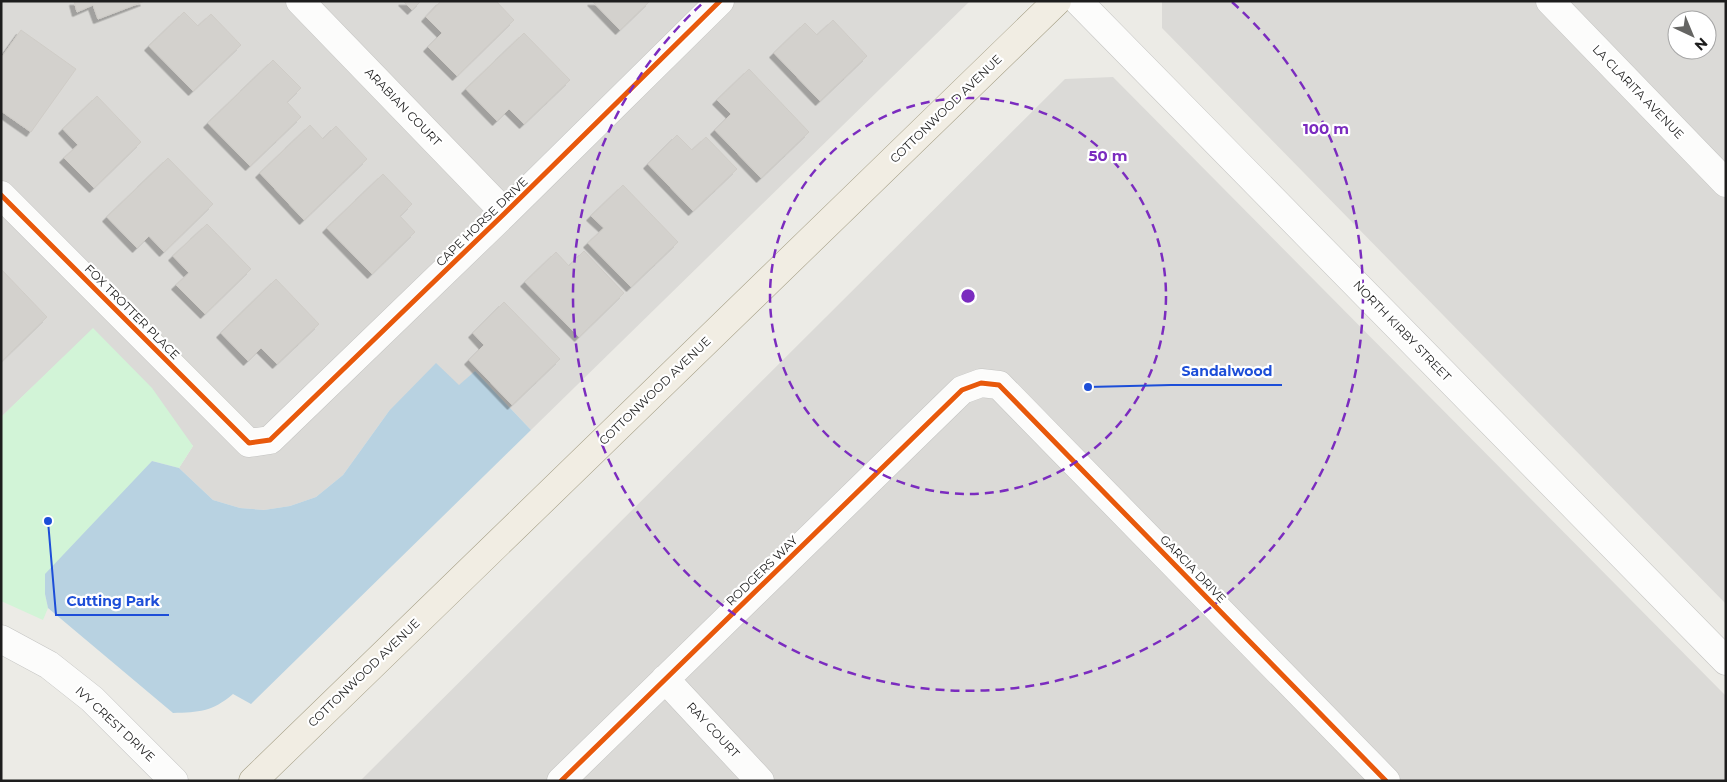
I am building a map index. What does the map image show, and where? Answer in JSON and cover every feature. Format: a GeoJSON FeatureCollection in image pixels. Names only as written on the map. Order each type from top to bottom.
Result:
{"type":"FeatureCollection","features":[{"type":"Feature","properties":{"kind":"main road","name":"COTTONWOOD AVENUE"},"geometry":{"type":"LineString","coordinates":[[253,781],[1057,1]]}},
{"type":"Feature","properties":{"kind":"street","name":"ARABIAN COURT"},"geometry":{"type":"LineString","coordinates":[[300,1],[505,213]]}},
{"type":"Feature","properties":{"kind":"street","name":"CAPE HORSE DRIVE"},"geometry":{"type":"LineString","coordinates":[[250,443],[270,440],[505,213],[720,1]]}},
{"type":"Feature","properties":{"kind":"street","name":"NORTH KIRBY STREET"},"geometry":{"type":"LineString","coordinates":[[1078,1],[1726,661]]}},
{"type":"Feature","properties":{"kind":"street","name":"LA CLARITA AVENUE"},"geometry":{"type":"LineString","coordinates":[[1550,1],[1726,182]]}},
{"type":"Feature","properties":{"kind":"street","name":"FOX TROTTER PLACE"},"geometry":{"type":"LineString","coordinates":[[1,195],[250,443]]}},
{"type":"Feature","properties":{"kind":"street","name":"RODGERS WAY"},"geometry":{"type":"LineString","coordinates":[[561,781],[962,390],[981,383]]}},
{"type":"Feature","properties":{"kind":"street","name":"GARCIA DRIVE"},"geometry":{"type":"LineString","coordinates":[[981,383],[999,385],[1386,781]]}},
{"type":"Feature","properties":{"kind":"street","name":"IVY CREST DRIVE"},"geometry":{"type":"LineString","coordinates":[[1,639],[49,665],[92,699],[174,781]]}},
{"type":"Feature","properties":{"kind":"street","name":"RAY COURT"},"geometry":{"type":"LineString","coordinates":[[665,679],[760,781]]}},
{"type":"Feature","properties":{"kind":"shaded area"},"geometry":{"type":"Polygon","coordinates":[[[1,1],[970,1],[531,430],[475,371],[459,386],[389,411],[343,475],[316,497],[290,506],[264,510],[240,508],[213,500],[179,468],[193,446],[93,329],[1,417],[1,1]]]}},
{"type":"Feature","properties":{"kind":"shaded area"},"geometry":{"type":"Polygon","coordinates":[[[1162,1],[1726,1],[1726,604],[1162,28],[1162,1]]]}},
{"type":"Feature","properties":{"kind":"shaded area"},"geometry":{"type":"Polygon","coordinates":[[[1113,77],[1726,696],[1726,781],[360,781],[1065,79],[1113,77]]]}},
{"type":"Feature","properties":{"kind":"green space"},"geometry":{"type":"Polygon","coordinates":[[[93,328],[152,388],[193,446],[179,468],[152,461],[45,594],[48,608],[43,620],[1,601],[1,417],[93,328]]]}},
{"type":"Feature","properties":{"kind":"water"},"geometry":{"type":"Polygon","coordinates":[[[436,363],[459,385],[475,371],[531,430],[251,704],[233,694],[212,708],[173,713],[48,608],[45,594],[45,574],[152,461],[179,468],[213,500],[240,508],[264,510],[290,506],[316,497],[343,475],[389,411],[436,363]]]}},
{"type":"Feature","properties":{"kind":"building"},"geometry":{"type":"Polygon","coordinates":[[[74,1],[145,1],[98,19],[93,5],[77,12],[74,1]]]}},
{"type":"Feature","properties":{"kind":"building"},"geometry":{"type":"Polygon","coordinates":[[[403,1],[421,1],[412,10],[403,1]]]}},
{"type":"Feature","properties":{"kind":"building"},"geometry":{"type":"Polygon","coordinates":[[[441,1],[496,1],[514,20],[457,76],[428,47],[442,33],[426,17],[441,1]]]}},
{"type":"Feature","properties":{"kind":"building"},"geometry":{"type":"Polygon","coordinates":[[[592,1],[650,1],[620,30],[592,1]]]}},
{"type":"Feature","properties":{"kind":"building"},"geometry":{"type":"Polygon","coordinates":[[[184,12],[198,26],[211,14],[241,45],[193,91],[149,46],[184,12]]]}},
{"type":"Feature","properties":{"kind":"building"},"geometry":{"type":"Polygon","coordinates":[[[833,20],[867,56],[820,101],[774,53],[805,23],[817,35],[833,20]]]}},
{"type":"Feature","properties":{"kind":"building"},"geometry":{"type":"Polygon","coordinates":[[[21,30],[76,69],[31,132],[1,111],[1,58],[21,30]]]}},
{"type":"Feature","properties":{"kind":"building"},"geometry":{"type":"Polygon","coordinates":[[[524,33],[570,80],[524,124],[509,109],[497,121],[466,89],[524,33]]]}},
{"type":"Feature","properties":{"kind":"building"},"geometry":{"type":"Polygon","coordinates":[[[273,60],[301,88],[287,102],[301,117],[250,166],[208,123],[273,60]]]}},
{"type":"Feature","properties":{"kind":"building"},"geometry":{"type":"Polygon","coordinates":[[[749,69],[809,132],[761,178],[715,130],[731,114],[717,100],[749,69]]]}},
{"type":"Feature","properties":{"kind":"building"},"geometry":{"type":"Polygon","coordinates":[[[97,96],[141,142],[94,188],[64,158],[78,145],[63,129],[97,96]]]}},
{"type":"Feature","properties":{"kind":"building"},"geometry":{"type":"Polygon","coordinates":[[[310,125],[323,139],[336,126],[367,159],[304,220],[260,173],[310,125]]]}},
{"type":"Feature","properties":{"kind":"building"},"geometry":{"type":"Polygon","coordinates":[[[677,135],[692,150],[706,137],[737,169],[693,211],[648,164],[677,135]]]}},
{"type":"Feature","properties":{"kind":"building"},"geometry":{"type":"Polygon","coordinates":[[[168,158],[213,204],[164,252],[149,236],[137,248],[107,217],[168,158]]]}},
{"type":"Feature","properties":{"kind":"building"},"geometry":{"type":"Polygon","coordinates":[[[383,174],[412,204],[400,216],[415,232],[372,274],[327,228],[383,174]]]}},
{"type":"Feature","properties":{"kind":"building"},"geometry":{"type":"Polygon","coordinates":[[[623,185],[678,242],[631,287],[588,243],[604,228],[591,216],[623,185]]]}},
{"type":"Feature","properties":{"kind":"building"},"geometry":{"type":"Polygon","coordinates":[[[207,224],[251,269],[205,314],[176,285],[189,273],[173,256],[207,224]]]}},
{"type":"Feature","properties":{"kind":"building"},"geometry":{"type":"Polygon","coordinates":[[[584,251],[624,293],[579,337],[525,282],[556,252],[569,266],[584,251]]]}},
{"type":"Feature","properties":{"kind":"building"},"geometry":{"type":"Polygon","coordinates":[[[1,269],[47,317],[2,361],[1,360],[1,269]]]}},
{"type":"Feature","properties":{"kind":"building"},"geometry":{"type":"Polygon","coordinates":[[[276,279],[319,324],[277,364],[261,348],[248,361],[221,333],[276,279]]]}},
{"type":"Feature","properties":{"kind":"building"},"geometry":{"type":"Polygon","coordinates":[[[504,302],[560,359],[512,405],[469,360],[484,345],[473,333],[504,302]]]}},
{"type":"Feature","properties":{"kind":"cycle path"},"geometry":{"type":"LineString","coordinates":[[1,195],[249,443],[270,440],[505,213],[720,1]]}},
{"type":"Feature","properties":{"kind":"cycle path"},"geometry":{"type":"LineString","coordinates":[[561,781],[962,390],[981,383],[999,385],[1386,781]]}},
{"type":"Feature","properties":{"kind":"place","name":"Sandalwood"},"geometry":{"type":"Point","coordinates":[1088,387]}},
{"type":"Feature","properties":{"kind":"place","name":"Cutting Park"},"geometry":{"type":"Point","coordinates":[48,521]}}]}
